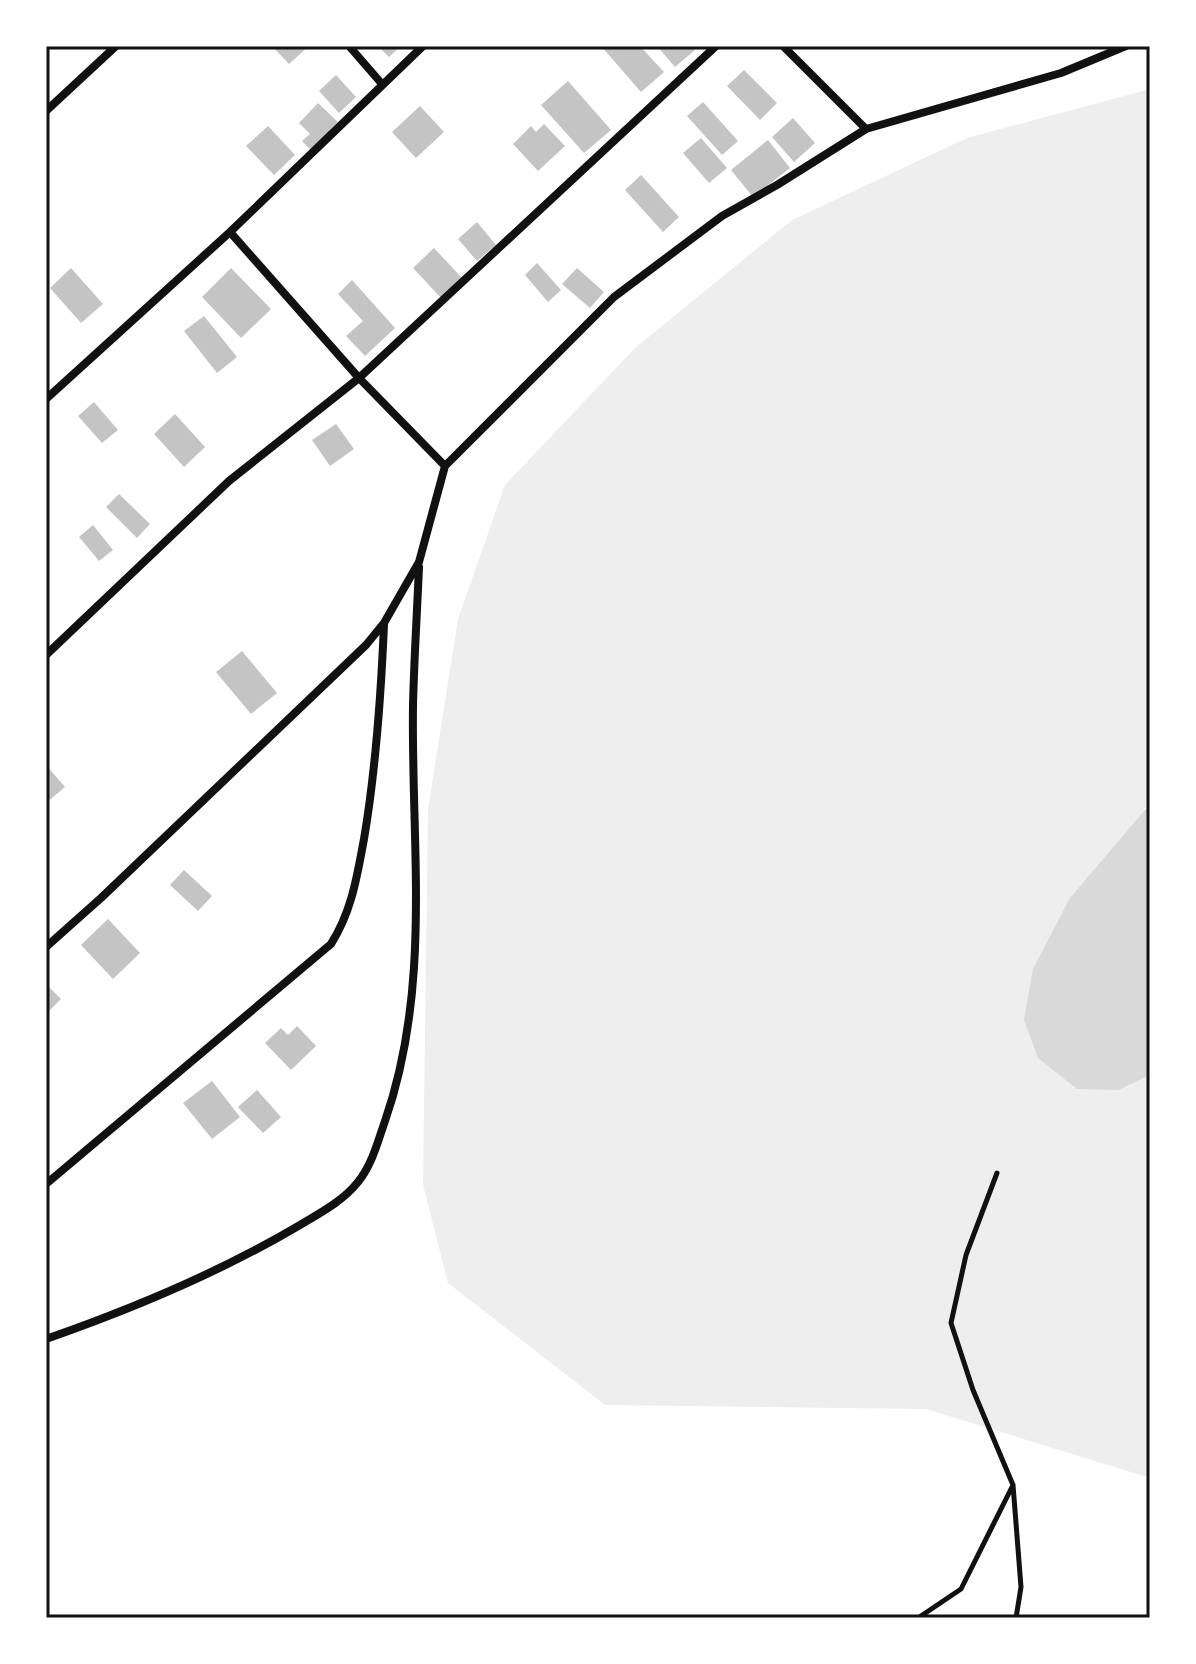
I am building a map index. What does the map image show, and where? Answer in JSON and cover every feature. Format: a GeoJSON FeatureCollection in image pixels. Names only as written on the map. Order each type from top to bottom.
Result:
{"type":"FeatureCollection","features":[{"type":"Feature","properties":{"kind":"street"},"geometry":{"type":"LineString","coordinates":[[46,111],[116,46]]}},
{"type":"Feature","properties":{"kind":"street"},"geometry":{"type":"LineString","coordinates":[[349,46],[382,84]]}},
{"type":"Feature","properties":{"kind":"street"},"geometry":{"type":"LineString","coordinates":[[46,399],[230,232],[423,46]]}},
{"type":"Feature","properties":{"kind":"street"},"geometry":{"type":"LineString","coordinates":[[46,655],[229,481],[359,378],[716,46]]}},
{"type":"Feature","properties":{"kind":"street"},"geometry":{"type":"LineString","coordinates":[[783,46],[866,129]]}},
{"type":"Feature","properties":{"kind":"street"},"geometry":{"type":"LineString","coordinates":[[46,1339],[85,1326],[256,1250],[333,1205],[359,1182],[375,1150],[397,1086],[415,987],[413,707],[419,562],[445,466],[614,297],[722,216],[866,129],[1061,73],[1126,46]]}},
{"type":"Feature","properties":{"kind":"street"},"geometry":{"type":"LineString","coordinates":[[230,232],[359,378],[445,466]]}},
{"type":"Feature","properties":{"kind":"street"},"geometry":{"type":"LineString","coordinates":[[46,947],[327,684],[384,623],[419,562]]}},
{"type":"Feature","properties":{"kind":"street"},"geometry":{"type":"LineString","coordinates":[[46,1184],[331,944],[344,925],[353,898],[371,799],[384,623]]}},
{"type":"Feature","properties":{"kind":"path"},"geometry":{"type":"LineString","coordinates":[[997,1173],[966,1255],[951,1323],[973,1390],[1013,1485],[1021,1587],[1016,1618]]}},
{"type":"Feature","properties":{"kind":"path"},"geometry":{"type":"LineString","coordinates":[[918,1618],[961,1589],[1013,1485]]}},
{"type":"Feature","properties":{"kind":"shaded area"},"geometry":{"type":"Polygon","coordinates":[[[1150,89],[1150,804],[1144,809],[1119,1090],[1150,1075],[1150,1478],[926,1409],[605,1405],[448,1283],[423,1185],[428,809],[458,619],[505,485],[635,348],[792,220],[967,138],[1150,89]]]}},
{"type":"Feature","properties":{"kind":"shaded area"},"geometry":{"type":"Polygon","coordinates":[[[1150,804],[1150,1075],[1119,1090],[1077,1089],[1038,1058],[1024,1020],[1033,969],[1070,898],[1150,804]]]}},
{"type":"Feature","properties":{"kind":"building"},"geometry":{"type":"Polygon","coordinates":[[[272,46],[309,46],[289,64],[272,46]]]}},
{"type":"Feature","properties":{"kind":"building"},"geometry":{"type":"Polygon","coordinates":[[[378,46],[401,46],[389,57],[378,46]]]}},
{"type":"Feature","properties":{"kind":"building"},"geometry":{"type":"Polygon","coordinates":[[[601,46],[640,46],[664,72],[641,92],[601,46]]]}},
{"type":"Feature","properties":{"kind":"building"},"geometry":{"type":"Polygon","coordinates":[[[657,46],[691,46],[695,50],[675,67],[657,46]]]}},
{"type":"Feature","properties":{"kind":"building"},"geometry":{"type":"Polygon","coordinates":[[[744,70],[777,103],[760,120],[727,86],[744,70]]]}},
{"type":"Feature","properties":{"kind":"building"},"geometry":{"type":"Polygon","coordinates":[[[336,75],[356,97],[339,113],[319,91],[336,75]]]}},
{"type":"Feature","properties":{"kind":"building"},"geometry":{"type":"Polygon","coordinates":[[[568,81],[611,130],[584,153],[541,105],[568,81]]]}},
{"type":"Feature","properties":{"kind":"building"},"geometry":{"type":"Polygon","coordinates":[[[703,102],[738,141],[722,155],[687,116],[703,102]]]}},
{"type":"Feature","properties":{"kind":"building"},"geometry":{"type":"Polygon","coordinates":[[[318,103],[338,122],[311,150],[302,141],[310,134],[299,123],[318,103]]]}},
{"type":"Feature","properties":{"kind":"building"},"geometry":{"type":"Polygon","coordinates":[[[420,106],[444,132],[416,158],[392,132],[420,106]]]}},
{"type":"Feature","properties":{"kind":"building"},"geometry":{"type":"Polygon","coordinates":[[[793,118],[815,143],[794,162],[772,137],[793,118]]]}},
{"type":"Feature","properties":{"kind":"building"},"geometry":{"type":"Polygon","coordinates":[[[544,124],[565,146],[538,171],[513,144],[531,126],[536,132],[544,124]]]}},
{"type":"Feature","properties":{"kind":"building"},"geometry":{"type":"Polygon","coordinates":[[[268,126],[295,155],[274,175],[246,146],[268,126]]]}},
{"type":"Feature","properties":{"kind":"building"},"geometry":{"type":"Polygon","coordinates":[[[701,138],[727,168],[709,183],[683,153],[701,138]]]}},
{"type":"Feature","properties":{"kind":"building"},"geometry":{"type":"Polygon","coordinates":[[[768,140],[790,168],[753,197],[731,170],[768,140]]]}},
{"type":"Feature","properties":{"kind":"building"},"geometry":{"type":"Polygon","coordinates":[[[641,175],[679,217],[663,232],[625,190],[641,175]]]}},
{"type":"Feature","properties":{"kind":"building"},"geometry":{"type":"Polygon","coordinates":[[[477,222],[496,245],[477,261],[458,239],[477,222]]]}},
{"type":"Feature","properties":{"kind":"building"},"geometry":{"type":"Polygon","coordinates":[[[434,248],[463,279],[442,299],[413,268],[434,248]]]}},
{"type":"Feature","properties":{"kind":"building"},"geometry":{"type":"Polygon","coordinates":[[[537,263],[561,290],[548,302],[525,275],[537,263]]]}},
{"type":"Feature","properties":{"kind":"building"},"geometry":{"type":"Polygon","coordinates":[[[71,268],[103,304],[81,323],[50,288],[71,268]]]}},
{"type":"Feature","properties":{"kind":"building"},"geometry":{"type":"Polygon","coordinates":[[[231,268],[271,309],[241,338],[202,297],[231,268]]]}},
{"type":"Feature","properties":{"kind":"building"},"geometry":{"type":"Polygon","coordinates":[[[577,268],[604,292],[590,308],[562,284],[577,268]]]}},
{"type":"Feature","properties":{"kind":"building"},"geometry":{"type":"Polygon","coordinates":[[[352,280],[395,328],[365,356],[346,336],[363,321],[338,294],[352,280]]]}},
{"type":"Feature","properties":{"kind":"building"},"geometry":{"type":"Polygon","coordinates":[[[204,316],[237,357],[217,373],[184,331],[204,316]]]}},
{"type":"Feature","properties":{"kind":"building"},"geometry":{"type":"Polygon","coordinates":[[[94,402],[118,430],[102,443],[78,416],[94,402]]]}},
{"type":"Feature","properties":{"kind":"building"},"geometry":{"type":"Polygon","coordinates":[[[175,414],[205,447],[184,467],[154,434],[175,414]]]}},
{"type":"Feature","properties":{"kind":"building"},"geometry":{"type":"Polygon","coordinates":[[[336,424],[354,449],[330,466],[312,440],[336,424]]]}},
{"type":"Feature","properties":{"kind":"building"},"geometry":{"type":"Polygon","coordinates":[[[119,494],[150,524],[137,538],[106,507],[119,494]]]}},
{"type":"Feature","properties":{"kind":"building"},"geometry":{"type":"Polygon","coordinates":[[[93,525],[113,550],[99,561],[79,537],[93,525]]]}},
{"type":"Feature","properties":{"kind":"building"},"geometry":{"type":"Polygon","coordinates":[[[242,651],[277,693],[251,714],[216,672],[242,651]]]}},
{"type":"Feature","properties":{"kind":"building"},"geometry":{"type":"Polygon","coordinates":[[[46,765],[65,787],[46,803],[46,765]]]}},
{"type":"Feature","properties":{"kind":"building"},"geometry":{"type":"Polygon","coordinates":[[[184,870],[212,896],[198,911],[170,885],[184,870]]]}},
{"type":"Feature","properties":{"kind":"building"},"geometry":{"type":"Polygon","coordinates":[[[108,919],[140,953],[113,979],[81,945],[108,919]]]}},
{"type":"Feature","properties":{"kind":"building"},"geometry":{"type":"Polygon","coordinates":[[[46,984],[61,999],[46,1014],[46,984]]]}},
{"type":"Feature","properties":{"kind":"building"},"geometry":{"type":"Polygon","coordinates":[[[297,1026],[316,1046],[291,1070],[265,1043],[281,1028],[288,1035],[297,1026]]]}},
{"type":"Feature","properties":{"kind":"building"},"geometry":{"type":"Polygon","coordinates":[[[212,1081],[240,1117],[212,1139],[183,1103],[212,1081]]]}},
{"type":"Feature","properties":{"kind":"building"},"geometry":{"type":"Polygon","coordinates":[[[257,1090],[281,1117],[263,1133],[238,1107],[257,1090]]]}}]}
